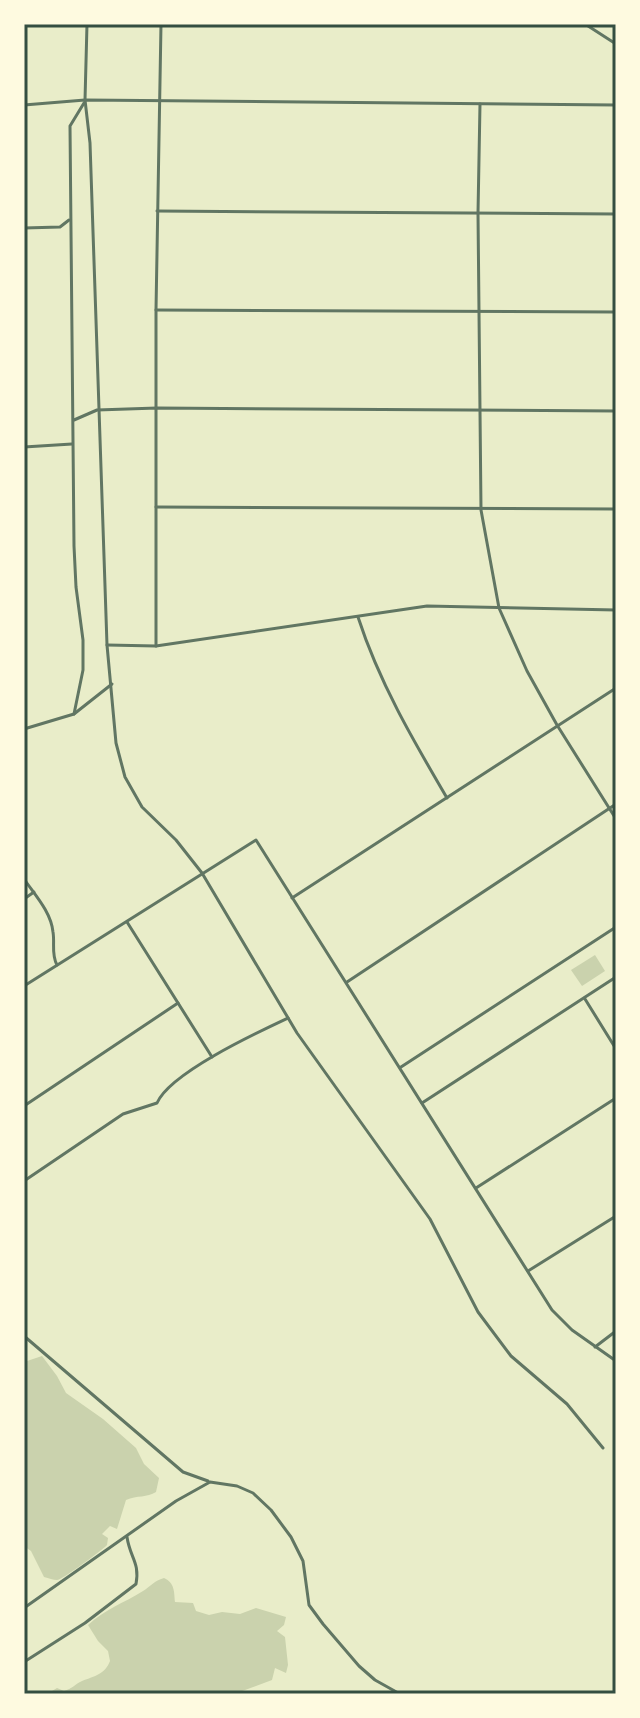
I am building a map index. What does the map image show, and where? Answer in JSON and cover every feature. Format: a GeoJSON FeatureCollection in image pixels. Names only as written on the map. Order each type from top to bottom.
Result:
{"type":"FeatureCollection","features":[{"type":"Feature","properties":{"kind":"street"},"geometry":{"type":"LineString","coordinates":[[87,24],[85,100],[91,157],[107,645],[116,743],[125,777],[142,807],[176,840],[202,873],[288,1018],[430,1219],[478,1312],[511,1356],[567,1404],[603,1448]]}},
{"type":"Feature","properties":{"kind":"street"},"geometry":{"type":"LineString","coordinates":[[156,646],[156,310],[161,24]]}},
{"type":"Feature","properties":{"kind":"street"},"geometry":{"type":"LineString","coordinates":[[585,24],[616,44]]}},
{"type":"Feature","properties":{"kind":"street"},"geometry":{"type":"LineString","coordinates":[[74,714],[83,670],[83,640],[76,587],[72,444],[70,126],[85,100]]}},
{"type":"Feature","properties":{"kind":"street"},"geometry":{"type":"LineString","coordinates":[[24,105],[85,100],[616,105]]}},
{"type":"Feature","properties":{"kind":"street"},"geometry":{"type":"LineString","coordinates":[[480,104],[481,510],[499,608],[527,671],[616,819]]}},
{"type":"Feature","properties":{"kind":"street"},"geometry":{"type":"LineString","coordinates":[[157,211],[616,214]]}},
{"type":"Feature","properties":{"kind":"street"},"geometry":{"type":"LineString","coordinates":[[24,228],[60,227],[70,219]]}},
{"type":"Feature","properties":{"kind":"street"},"geometry":{"type":"LineString","coordinates":[[156,310],[616,312]]}},
{"type":"Feature","properties":{"kind":"street"},"geometry":{"type":"LineString","coordinates":[[73,420],[97,410],[157,408],[616,411]]}},
{"type":"Feature","properties":{"kind":"street"},"geometry":{"type":"LineString","coordinates":[[24,447],[72,444]]}},
{"type":"Feature","properties":{"kind":"street"},"geometry":{"type":"LineString","coordinates":[[156,507],[616,509]]}},
{"type":"Feature","properties":{"kind":"street"},"geometry":{"type":"LineString","coordinates":[[107,645],[156,646],[427,606],[616,610]]}},
{"type":"Feature","properties":{"kind":"street"},"geometry":{"type":"LineString","coordinates":[[358,617],[370,654],[405,727],[447,798]]}},
{"type":"Feature","properties":{"kind":"street"},"geometry":{"type":"LineString","coordinates":[[24,729],[74,714],[112,684]]}},
{"type":"Feature","properties":{"kind":"street"},"geometry":{"type":"LineString","coordinates":[[292,898],[616,688]]}},
{"type":"Feature","properties":{"kind":"street"},"geometry":{"type":"LineString","coordinates":[[347,982],[616,804]]}},
{"type":"Feature","properties":{"kind":"street"},"geometry":{"type":"LineString","coordinates":[[24,986],[256,840],[562,1321],[616,1361]]}},
{"type":"Feature","properties":{"kind":"street"},"geometry":{"type":"LineString","coordinates":[[24,879],[50,917],[53,957],[57,965]]}},
{"type":"Feature","properties":{"kind":"street"},"geometry":{"type":"LineString","coordinates":[[24,899],[34,892]]}},
{"type":"Feature","properties":{"kind":"street"},"geometry":{"type":"LineString","coordinates":[[127,922],[212,1057]]}},
{"type":"Feature","properties":{"kind":"street"},"geometry":{"type":"LineString","coordinates":[[401,1068],[616,927]]}},
{"type":"Feature","properties":{"kind":"street"},"geometry":{"type":"LineString","coordinates":[[422,1103],[616,977]]}},
{"type":"Feature","properties":{"kind":"street"},"geometry":{"type":"LineString","coordinates":[[585,999],[616,1049]]}},
{"type":"Feature","properties":{"kind":"street"},"geometry":{"type":"LineString","coordinates":[[24,1106],[178,1003]]}},
{"type":"Feature","properties":{"kind":"street"},"geometry":{"type":"LineString","coordinates":[[24,1181],[123,1114],[157,1103],[166,1088],[212,1057],[288,1018]]}},
{"type":"Feature","properties":{"kind":"street"},"geometry":{"type":"LineString","coordinates":[[476,1188],[616,1098]]}},
{"type":"Feature","properties":{"kind":"street"},"geometry":{"type":"LineString","coordinates":[[528,1271],[616,1216]]}},
{"type":"Feature","properties":{"kind":"street"},"geometry":{"type":"LineString","coordinates":[[595,1347],[616,1331]]}},
{"type":"Feature","properties":{"kind":"street"},"geometry":{"type":"LineString","coordinates":[[24,1336],[183,1472],[210,1482],[237,1486],[253,1493],[271,1510],[291,1537],[303,1561],[309,1605],[316,1615],[359,1666],[375,1680],[400,1694]]}},
{"type":"Feature","properties":{"kind":"street"},"geometry":{"type":"LineString","coordinates":[[24,1608],[176,1501],[210,1482]]}},
{"type":"Feature","properties":{"kind":"street"},"geometry":{"type":"LineString","coordinates":[[24,1662],[85,1623],[136,1584],[139,1570],[127,1537]]}},
{"type":"Feature","properties":{"kind":"green space"},"geometry":{"type":"Polygon","coordinates":[[[595,955],[605,971],[582,986],[571,970],[595,955]]]}},
{"type":"Feature","properties":{"kind":"green space"},"geometry":{"type":"Polygon","coordinates":[[[42,1356],[66,1393],[103,1419],[136,1448],[144,1464],[159,1478],[156,1492],[126,1500],[117,1529],[110,1526],[102,1534],[108,1538],[107,1545],[57,1580],[44,1577],[31,1551],[24,1546],[24,1362],[42,1356]]]}},
{"type":"Feature","properties":{"kind":"green space"},"geometry":{"type":"Polygon","coordinates":[[[164,1578],[172,1585],[175,1602],[193,1603],[196,1611],[209,1615],[222,1612],[240,1614],[256,1608],[286,1617],[284,1625],[277,1631],[285,1637],[286,1673],[275,1668],[272,1680],[234,1694],[47,1694],[57,1688],[67,1690],[105,1669],[110,1661],[108,1651],[88,1625],[164,1578]]]}}]}
